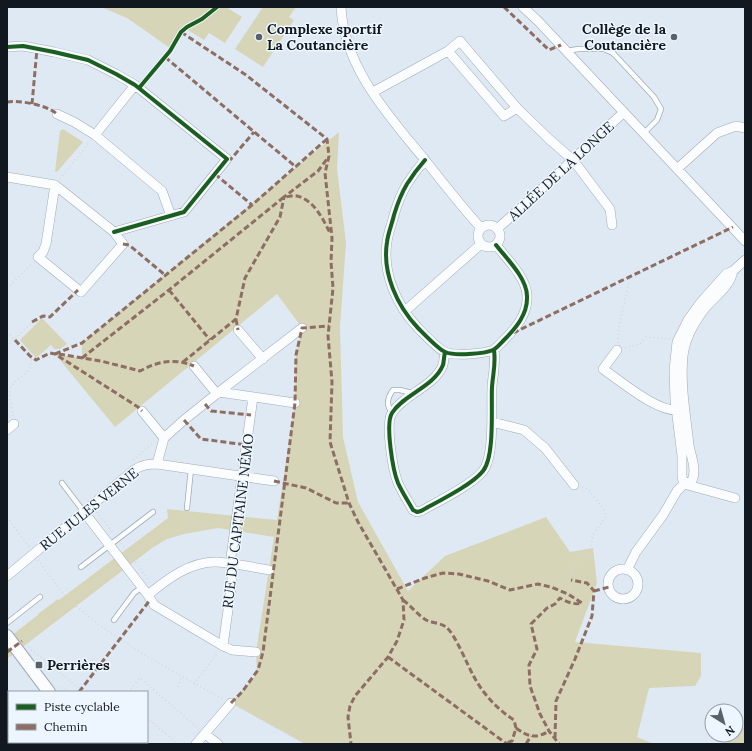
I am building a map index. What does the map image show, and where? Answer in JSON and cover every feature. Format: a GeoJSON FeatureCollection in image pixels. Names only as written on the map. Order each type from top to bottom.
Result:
{"type":"FeatureCollection","features":[{"type":"Feature","properties":{"kind":"street"},"geometry":{"type":"LineString","coordinates":[[341,7],[346,40],[363,78],[392,119],[468,213],[482,228]]}},
{"type":"Feature","properties":{"kind":"street"},"geometry":{"type":"LineString","coordinates":[[523,7],[567,51],[745,242]]}},
{"type":"Feature","properties":{"kind":"street"},"geometry":{"type":"LineString","coordinates":[[373,92],[448,51],[460,42],[517,108],[573,160],[610,209],[612,225]]}},
{"type":"Feature","properties":{"kind":"street"},"geometry":{"type":"LineString","coordinates":[[7,47],[23,46],[88,60],[135,85],[227,159],[184,212],[114,232]]}},
{"type":"Feature","properties":{"kind":"street"},"geometry":{"type":"LineString","coordinates":[[448,51],[504,116],[517,108]]}},
{"type":"Feature","properties":{"kind":"street"},"geometry":{"type":"LineString","coordinates":[[95,135],[135,85]]}},
{"type":"Feature","properties":{"kind":"street","name":"ALLÉE DE LA LONGE"},"geometry":{"type":"LineString","coordinates":[[497,229],[624,112]]}},
{"type":"Feature","properties":{"kind":"street"},"geometry":{"type":"LineString","coordinates":[[57,114],[74,122],[95,135],[162,191],[171,216]]}},
{"type":"Feature","properties":{"kind":"street"},"geometry":{"type":"LineString","coordinates":[[677,170],[718,133],[736,126],[745,128]]}},
{"type":"Feature","properties":{"kind":"street"},"geometry":{"type":"LineString","coordinates":[[425,160],[406,185],[398,204],[387,242],[387,262],[390,282],[396,296],[405,310],[413,322],[445,352],[463,354],[484,353],[494,350],[518,324],[525,313],[528,295],[523,281],[514,267],[496,245]]}},
{"type":"Feature","properties":{"kind":"street"},"geometry":{"type":"LineString","coordinates":[[7,177],[55,185],[114,232],[123,244],[81,292],[38,257],[46,244],[55,185]]}},
{"type":"Feature","properties":{"kind":"street"},"geometry":{"type":"LineString","coordinates":[[491,225],[497,229],[500,235],[496,245],[489,247],[480,244],[478,234],[482,228],[491,225]]}},
{"type":"Feature","properties":{"kind":"street"},"geometry":{"type":"LineString","coordinates":[[405,310],[480,244]]}},
{"type":"Feature","properties":{"kind":"street"},"geometry":{"type":"LineString","coordinates":[[684,484],[676,410],[674,370],[678,342],[688,320],[701,302],[726,274],[733,271],[745,260]]}},
{"type":"Feature","properties":{"kind":"street"},"geometry":{"type":"LineString","coordinates":[[627,570],[636,552],[663,515],[677,491],[684,484],[692,481],[695,474],[690,447],[682,373],[683,355],[687,340],[694,324],[732,279],[733,271]]}},
{"type":"Feature","properties":{"kind":"street"},"geometry":{"type":"LineString","coordinates":[[156,464],[164,438],[218,393],[302,328]]}},
{"type":"Feature","properties":{"kind":"street"},"geometry":{"type":"LineString","coordinates":[[238,330],[263,359]]}},
{"type":"Feature","properties":{"kind":"street"},"geometry":{"type":"LineString","coordinates":[[445,352],[443,365],[436,375],[392,413],[389,424],[393,467],[399,484],[413,510],[417,512],[421,512],[476,479],[488,462],[492,422],[492,385],[496,363],[494,350]]}},
{"type":"Feature","properties":{"kind":"street"},"geometry":{"type":"LineString","coordinates":[[617,350],[603,369],[656,405],[676,410],[686,409]]}},
{"type":"Feature","properties":{"kind":"street"},"geometry":{"type":"LineString","coordinates":[[194,366],[218,393],[295,403]]}},
{"type":"Feature","properties":{"kind":"street","name":"RUE DU CAPITAINE NÉMO"},"geometry":{"type":"LineString","coordinates":[[223,646],[232,581],[231,564],[235,526],[253,397]]}},
{"type":"Feature","properties":{"kind":"street"},"geometry":{"type":"LineString","coordinates":[[142,411],[164,438]]}},
{"type":"Feature","properties":{"kind":"street"},"geometry":{"type":"LineString","coordinates":[[492,422],[524,430],[545,448],[574,485]]}},
{"type":"Feature","properties":{"kind":"street","name":"RUE JULES VERNE"},"geometry":{"type":"LineString","coordinates":[[7,576],[134,470],[148,464],[274,481]]}},
{"type":"Feature","properties":{"kind":"street"},"geometry":{"type":"LineString","coordinates":[[684,484],[735,498]]}},
{"type":"Feature","properties":{"kind":"street"},"geometry":{"type":"LineString","coordinates":[[84,512],[142,586],[154,605],[223,646],[232,650],[256,652]]}},
{"type":"Feature","properties":{"kind":"street"},"geometry":{"type":"LineString","coordinates":[[148,595],[170,577],[192,566],[215,562],[269,570]]}},
{"type":"Feature","properties":{"kind":"street"},"geometry":{"type":"LineString","coordinates":[[7,636],[48,691]]}},
{"type":"Feature","properties":{"kind":"street"},"geometry":{"type":"LineString","coordinates":[[196,744],[231,703]]}},
{"type":"Feature","properties":{"kind":"street"},"geometry":{"type":"LineString","coordinates":[[205,734],[218,744]]}},
{"type":"Feature","properties":{"kind":"lane"},"geometry":{"type":"LineString","coordinates":[[567,51],[578,49],[604,49],[613,53],[654,97],[661,109],[657,120],[643,134]]}},
{"type":"Feature","properties":{"kind":"lane"},"geometry":{"type":"LineString","coordinates":[[392,413],[389,409],[388,401],[393,390],[414,393]]}},
{"type":"Feature","properties":{"kind":"lane"},"geometry":{"type":"LineString","coordinates":[[187,508],[191,469]]}},
{"type":"Feature","properties":{"kind":"lane"},"geometry":{"type":"LineString","coordinates":[[62,483],[84,512]]}},
{"type":"Feature","properties":{"kind":"lane"},"geometry":{"type":"LineString","coordinates":[[81,567],[153,512]]}},
{"type":"Feature","properties":{"kind":"lane"},"geometry":{"type":"LineString","coordinates":[[114,620],[134,593],[142,586]]}},
{"type":"Feature","properties":{"kind":"lane"},"geometry":{"type":"LineString","coordinates":[[7,623],[40,598]]}},
{"type":"Feature","properties":{"kind":"path"},"geometry":{"type":"LineString","coordinates":[[55,185],[95,135]]}},
{"type":"Feature","properties":{"kind":"path"},"geometry":{"type":"LineString","coordinates":[[7,288],[38,257]]}},
{"type":"Feature","properties":{"kind":"path"},"geometry":{"type":"LineString","coordinates":[[630,278],[619,327],[617,350],[640,344],[646,337],[678,342]]}},
{"type":"Feature","properties":{"kind":"path"},"geometry":{"type":"LineString","coordinates":[[7,347],[32,322]]}},
{"type":"Feature","properties":{"kind":"path"},"geometry":{"type":"LineString","coordinates":[[7,332],[15,340]]}},
{"type":"Feature","properties":{"kind":"path"},"geometry":{"type":"LineString","coordinates":[[10,427],[11,387],[30,368],[32,362],[30,356]]}},
{"type":"Feature","properties":{"kind":"path"},"geometry":{"type":"LineString","coordinates":[[568,594],[573,566],[590,550],[593,535],[606,516],[604,510],[588,489],[574,485]]}},
{"type":"Feature","properties":{"kind":"path"},"geometry":{"type":"LineString","coordinates":[[187,508],[193,526]]}},
{"type":"Feature","properties":{"kind":"path"},"geometry":{"type":"LineString","coordinates":[[182,529],[184,511],[187,508]]}},
{"type":"Feature","properties":{"kind":"path"},"geometry":{"type":"LineString","coordinates":[[7,517],[72,602],[119,639],[194,684],[305,744]]}},
{"type":"Feature","properties":{"kind":"path"},"geometry":{"type":"LineString","coordinates":[[81,690],[22,641],[123,562],[147,545],[172,532],[193,526],[211,524],[278,532]]}},
{"type":"Feature","properties":{"kind":"path"},"geometry":{"type":"LineString","coordinates":[[194,684],[223,646]]}},
{"type":"Feature","properties":{"kind":"path"},"geometry":{"type":"LineString","coordinates":[[178,687],[182,676]]}},
{"type":"Feature","properties":{"kind":"path"},"geometry":{"type":"LineString","coordinates":[[129,691],[140,678],[205,734]]}},
{"type":"Feature","properties":{"kind":"path"},"geometry":{"type":"LineString","coordinates":[[58,691],[62,688],[71,691]]}},
{"type":"Feature","properties":{"kind":"path"},"geometry":{"type":"LineString","coordinates":[[148,719],[178,744]]}},
{"type":"Feature","properties":{"kind":"shaded area"},"geometry":{"type":"Polygon","coordinates":[[[101,7],[226,7],[242,17],[225,43],[209,33],[204,40],[183,27],[170,48],[127,18],[101,7]]]}},
{"type":"Feature","properties":{"kind":"shaded area","name":"Complexe sportif La Coutancière"},"geometry":{"type":"Polygon","coordinates":[[[263,7],[296,7],[289,17],[294,20],[263,67],[235,49],[263,7]]]}},
{"type":"Feature","properties":{"kind":"shaded area"},"geometry":{"type":"Polygon","coordinates":[[[63,129],[83,142],[57,172],[55,171],[60,131],[63,129]]]}},
{"type":"Feature","properties":{"kind":"shaded area"},"geometry":{"type":"Polygon","coordinates":[[[339,132],[337,169],[346,243],[340,327],[343,437],[358,502],[408,591],[445,556],[546,517],[570,552],[593,548],[597,583],[575,642],[701,653],[701,676],[695,686],[649,688],[637,737],[654,744],[305,744],[231,703],[257,674],[256,652],[274,537],[218,528],[184,534],[167,539],[152,548],[7,659],[7,639],[38,614],[58,599],[59,600],[168,518],[167,509],[277,520],[295,403],[296,355],[302,328],[277,294],[115,427],[55,354],[82,358],[82,343],[339,132]]]}},
{"type":"Feature","properties":{"kind":"shaded area"},"geometry":{"type":"Polygon","coordinates":[[[42,318],[67,344],[60,349],[54,349],[51,345],[36,358],[20,340],[42,318]]]}},
{"type":"Feature","properties":{"kind":"shaded area"},"geometry":{"type":"Polygon","coordinates":[[[745,726],[745,744],[725,744],[744,743],[745,726]]]}},
{"type":"Feature","properties":{"kind":"shaded area"},"geometry":{"type":"Polygon","coordinates":[[[120,743],[121,744],[50,744],[120,743]]]}},
{"type":"Feature","properties":{"kind":"marked path"},"geometry":{"type":"LineString","coordinates":[[504,7],[549,50],[561,45]]}},
{"type":"Feature","properties":{"kind":"marked path"},"geometry":{"type":"LineString","coordinates":[[181,32],[246,75],[327,139],[329,156],[325,173],[332,238],[331,262],[333,288],[328,336],[332,382],[330,442],[349,503],[358,522],[403,600],[404,620],[397,641],[388,657],[355,696],[350,706],[348,717],[351,744]]}},
{"type":"Feature","properties":{"kind":"marked path"},"geometry":{"type":"LineString","coordinates":[[32,104],[37,49]]}},
{"type":"Feature","properties":{"kind":"marked path"},"geometry":{"type":"LineString","coordinates":[[165,57],[296,167]]}},
{"type":"Feature","properties":{"kind":"marked path"},"geometry":{"type":"LineString","coordinates":[[7,102],[33,104],[47,108],[57,114]]}},
{"type":"Feature","properties":{"kind":"marked path"},"geometry":{"type":"LineString","coordinates":[[227,159],[231,159],[254,132]]}},
{"type":"Feature","properties":{"kind":"marked path"},"geometry":{"type":"LineString","coordinates":[[55,354],[82,343],[252,205],[327,139]]}},
{"type":"Feature","properties":{"kind":"marked path"},"geometry":{"type":"LineString","coordinates":[[183,362],[236,319],[245,278],[280,217],[284,197],[318,171],[327,159]]}},
{"type":"Feature","properties":{"kind":"marked path"},"geometry":{"type":"LineString","coordinates":[[215,174],[252,205]]}},
{"type":"Feature","properties":{"kind":"marked path"},"geometry":{"type":"LineString","coordinates":[[82,358],[284,197],[297,196],[303,198],[317,211],[330,233]]}},
{"type":"Feature","properties":{"kind":"marked path"},"geometry":{"type":"LineString","coordinates":[[513,333],[733,227]]}},
{"type":"Feature","properties":{"kind":"marked path"},"geometry":{"type":"LineString","coordinates":[[123,244],[129,245],[165,275]]}},
{"type":"Feature","properties":{"kind":"marked path"},"geometry":{"type":"LineString","coordinates":[[32,322],[43,316],[50,317],[78,290]]}},
{"type":"Feature","properties":{"kind":"marked path"},"geometry":{"type":"LineString","coordinates":[[169,290],[210,340]]}},
{"type":"Feature","properties":{"kind":"marked path"},"geometry":{"type":"LineString","coordinates":[[236,319],[238,330]]}},
{"type":"Feature","properties":{"kind":"marked path"},"geometry":{"type":"LineString","coordinates":[[231,703],[242,692],[258,670],[263,652],[295,403],[296,355],[302,328],[329,326]]}},
{"type":"Feature","properties":{"kind":"marked path"},"geometry":{"type":"LineString","coordinates":[[15,340],[30,356],[36,360],[50,353],[55,354],[142,411]]}},
{"type":"Feature","properties":{"kind":"marked path"},"geometry":{"type":"LineString","coordinates":[[59,354],[101,361],[140,371],[160,363],[173,361],[194,366]]}},
{"type":"Feature","properties":{"kind":"marked path"},"geometry":{"type":"LineString","coordinates":[[205,404],[211,411],[251,415]]}},
{"type":"Feature","properties":{"kind":"marked path"},"geometry":{"type":"LineString","coordinates":[[184,420],[201,439],[247,445]]}},
{"type":"Feature","properties":{"kind":"marked path"},"geometry":{"type":"LineString","coordinates":[[274,481],[306,488],[336,503],[349,503]]}},
{"type":"Feature","properties":{"kind":"marked path"},"geometry":{"type":"LineString","coordinates":[[397,589],[443,573],[459,574],[488,581],[510,590],[538,584],[551,587],[568,594],[582,603],[571,603],[560,598],[555,604],[547,608],[531,624],[537,649],[529,665],[530,686],[540,714],[549,731],[559,744]]}},
{"type":"Feature","properties":{"kind":"marked path"},"geometry":{"type":"LineString","coordinates":[[555,738],[556,701],[592,616],[594,591],[587,583],[571,580]]}},
{"type":"Feature","properties":{"kind":"marked path"},"geometry":{"type":"LineString","coordinates":[[594,591],[609,587]]}},
{"type":"Feature","properties":{"kind":"marked path"},"geometry":{"type":"LineString","coordinates":[[80,691],[150,600]]}},
{"type":"Feature","properties":{"kind":"marked path"},"geometry":{"type":"LineString","coordinates":[[403,600],[426,620],[442,625],[449,630],[457,642],[473,675],[486,695],[496,706],[514,720],[516,728],[512,741],[506,743]]}},
{"type":"Feature","properties":{"kind":"marked path"},"geometry":{"type":"LineString","coordinates":[[7,652],[22,641]]}},
{"type":"Feature","properties":{"kind":"marked path"},"geometry":{"type":"LineString","coordinates":[[388,657],[507,744]]}},
{"type":"Feature","properties":{"kind":"marked path"},"geometry":{"type":"LineString","coordinates":[[516,728],[532,736],[544,734],[549,731]]}},
{"type":"Feature","properties":{"kind":"marked path"},"geometry":{"type":"LineString","coordinates":[[526,744],[531,736]]}},
{"type":"Feature","properties":{"kind":"cycle path"},"geometry":{"type":"LineString","coordinates":[[139,88],[170,51],[181,32],[202,19],[217,7]]}},
{"type":"Feature","properties":{"kind":"cycle path"},"geometry":{"type":"LineString","coordinates":[[7,47],[23,46],[88,60],[116,74],[135,85],[227,159],[184,212],[114,232]]}},
{"type":"Feature","properties":{"kind":"cycle path"},"geometry":{"type":"LineString","coordinates":[[425,160],[407,184],[398,203],[388,239],[386,254],[387,265],[393,288],[404,310],[418,328],[435,345],[445,352],[469,354],[483,353],[493,350],[513,331],[526,309],[527,296],[524,282],[496,245]]}},
{"type":"Feature","properties":{"kind":"cycle path"},"geometry":{"type":"LineString","coordinates":[[445,352],[443,365],[439,373],[426,385],[397,406],[390,419],[390,448],[396,477],[413,510],[417,512],[445,498],[471,482],[483,471],[487,464],[492,431],[492,387],[495,360],[494,350]]}},
{"type":"Feature","properties":{"kind":"place","name":"Complexe sportif La Coutancière"},"geometry":{"type":"Point","coordinates":[259,37]}},
{"type":"Feature","properties":{"kind":"place","name":"Collège de la Coutancière"},"geometry":{"type":"Point","coordinates":[674,37]}},
{"type":"Feature","properties":{"kind":"place","name":"Perrières"},"geometry":{"type":"Point","coordinates":[39,665]}}]}
